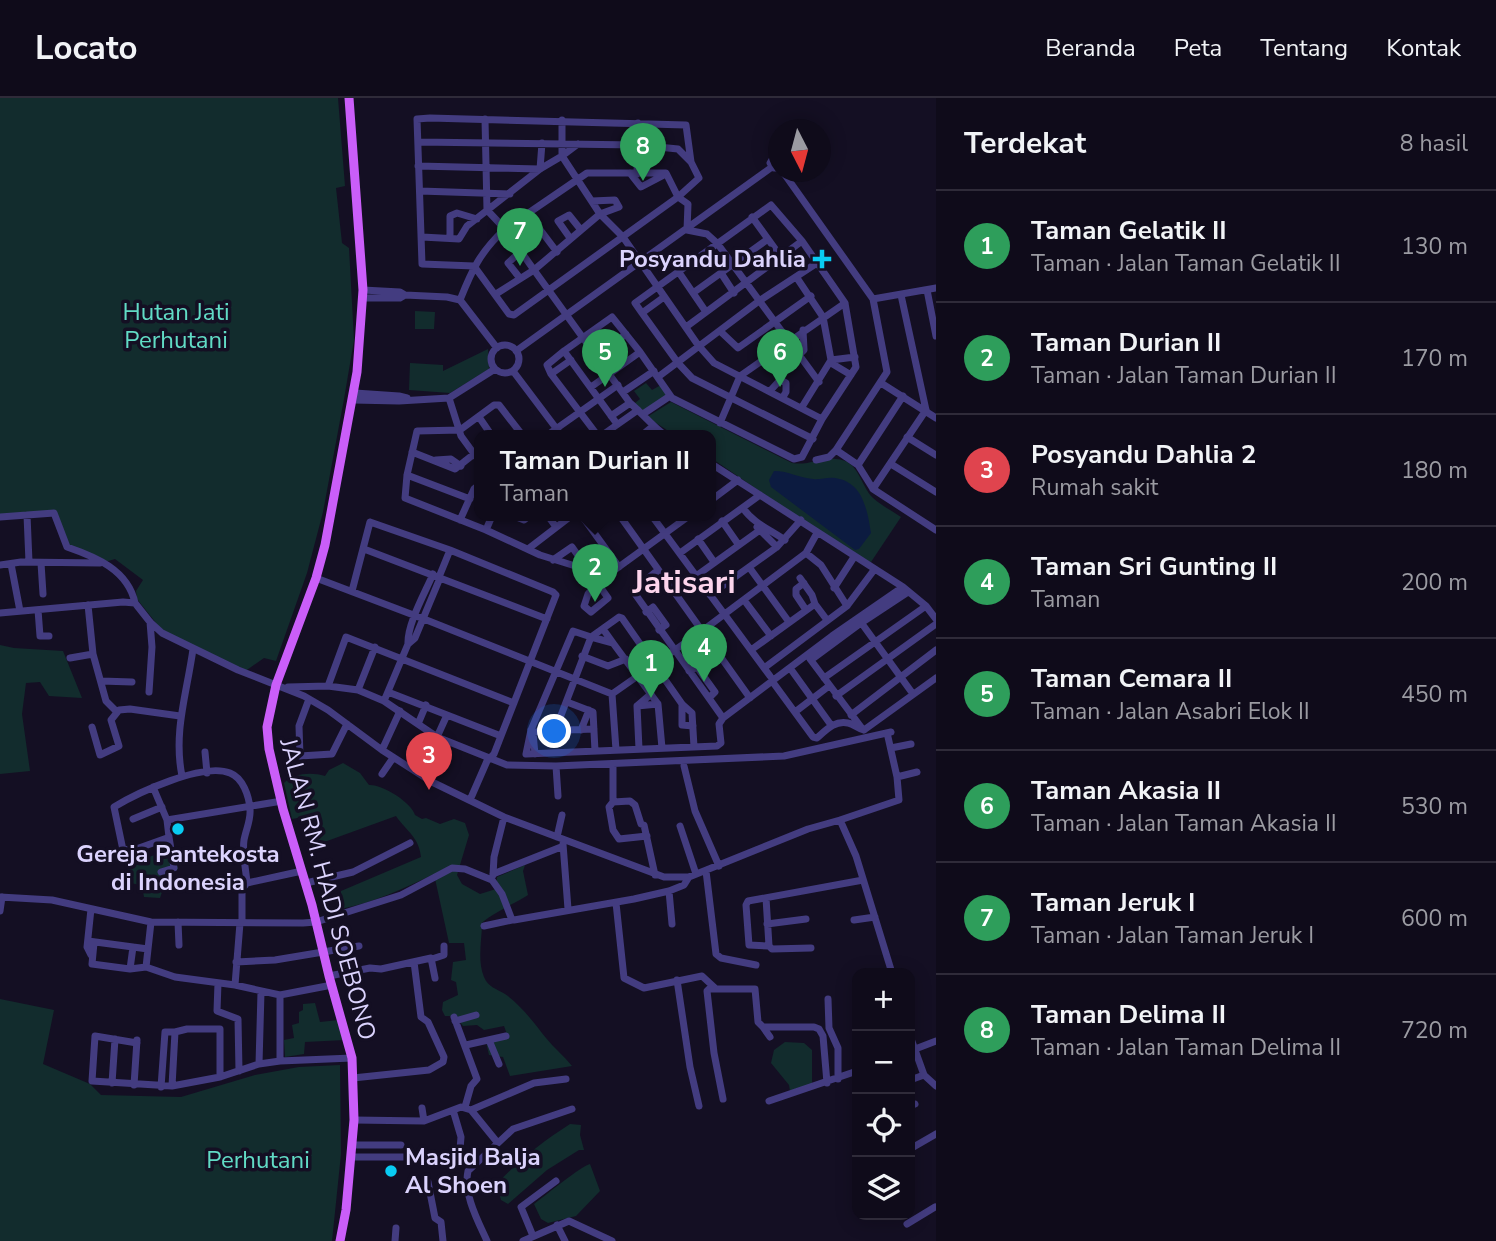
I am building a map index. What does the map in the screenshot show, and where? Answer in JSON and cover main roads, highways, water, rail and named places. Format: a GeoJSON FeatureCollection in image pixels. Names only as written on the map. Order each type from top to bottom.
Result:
{"type":"FeatureCollection","features":[{"type":"Feature","properties":{"kind":"main road","name":"JALAN RM. HADI SOEBONO"},"geometry":{"type":"LineString","coordinates":[[341,1241],[354,1120],[352,1058],[282,801],[269,749],[267,727],[276,685],[316,578],[354,397],[363,294],[349,98]]}},
{"type":"Feature","properties":{"kind":"water"},"geometry":{"type":"Polygon","coordinates":[[[774,471],[813,479],[835,478],[852,485],[862,498],[871,533],[859,549],[855,550],[771,487],[769,480],[774,471]]]}},
{"type":"Feature","properties":{"kind":"place","name":"Taman Delima II"},"geometry":{"type":"Point","coordinates":[643,181]}},
{"type":"Feature","properties":{"kind":"place","name":"Posyandu Dahlia"},"geometry":{"type":"Point","coordinates":[822,259]}},
{"type":"Feature","properties":{"kind":"place","name":"Taman Jeruk I"},"geometry":{"type":"Point","coordinates":[520,266]}},
{"type":"Feature","properties":{"kind":"place","name":"Taman Cemara II"},"geometry":{"type":"Point","coordinates":[605,387]}},
{"type":"Feature","properties":{"kind":"place","name":"Taman Akasia II"},"geometry":{"type":"Point","coordinates":[780,387]}},
{"type":"Feature","properties":{"kind":"place","name":"Taman Durian II"},"geometry":{"type":"Point","coordinates":[595,602]}},
{"type":"Feature","properties":{"kind":"place","name":"Taman Sri Gunting II"},"geometry":{"type":"Point","coordinates":[704,682]}},
{"type":"Feature","properties":{"kind":"place","name":"Taman Gelatik II"},"geometry":{"type":"Point","coordinates":[651,698]}},
{"type":"Feature","properties":{"kind":"place","name":"Posyandu Dahlia 2"},"geometry":{"type":"Point","coordinates":[429,790]}},
{"type":"Feature","properties":{"kind":"place","name":"Gereja Pantekosta di Indonesia"},"geometry":{"type":"Point","coordinates":[178,829]}},
{"type":"Feature","properties":{"kind":"place","name":"Masjid Balja Al Shoen"},"geometry":{"type":"Point","coordinates":[391,1171]}},
{"type":"Feature","properties":{"kind":"district","name":"Jatisari"},"geometry":{"type":"Point","coordinates":[684,582]}},
{"type":"Feature","properties":{"kind":"park label","name":"Hutan Jati Perhutani"},"geometry":{"type":"Point","coordinates":[176,326]}},
{"type":"Feature","properties":{"kind":"park label","name":"Perhutani"},"geometry":{"type":"Point","coordinates":[258,1160]}}]}
